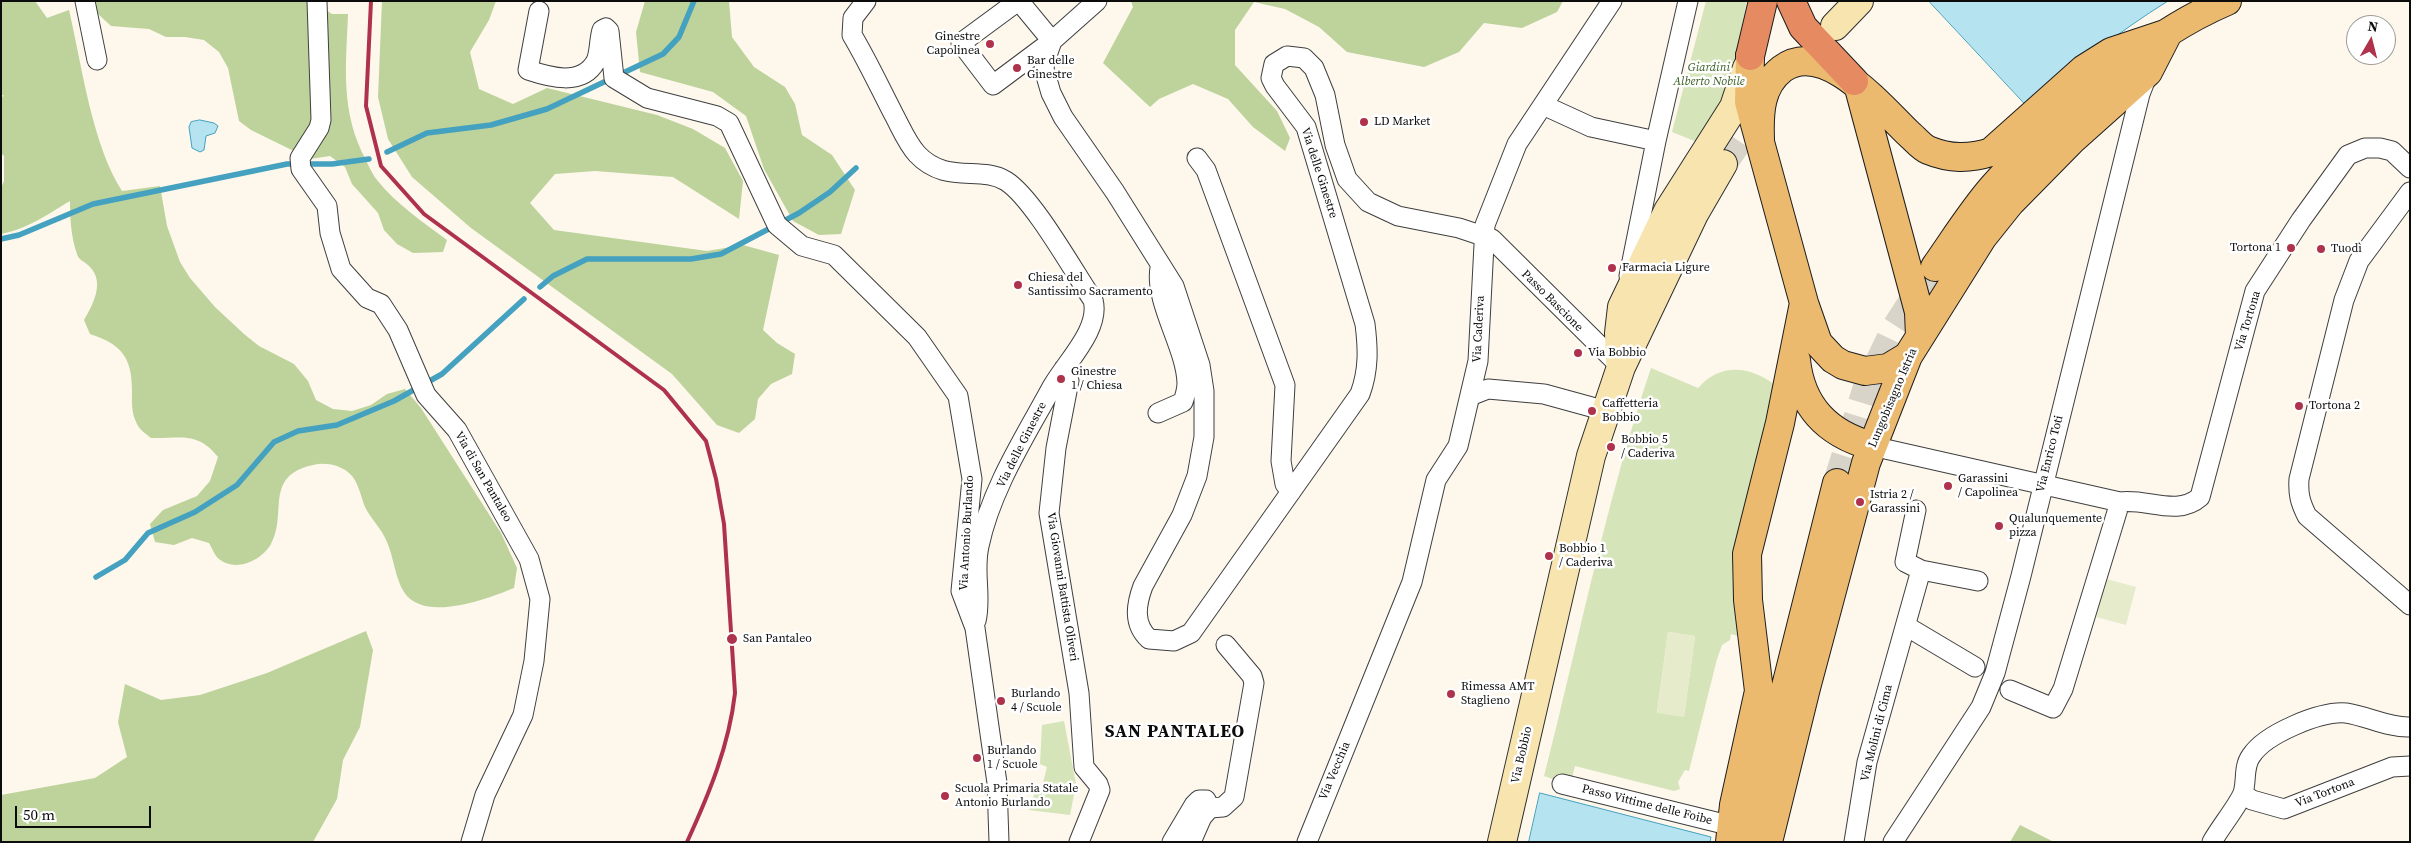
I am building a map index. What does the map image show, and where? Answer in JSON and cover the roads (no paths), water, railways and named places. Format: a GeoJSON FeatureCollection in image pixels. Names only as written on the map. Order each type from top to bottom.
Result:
{"type":"FeatureCollection","features":[{"type":"Feature","properties":{"kind":"highway"},"geometry":{"type":"LineString","coordinates":[[1750,56],[1764,1]]}},
{"type":"Feature","properties":{"kind":"highway"},"geometry":{"type":"LineString","coordinates":[[1791,1],[1803,26],[1855,83]]}},
{"type":"Feature","properties":{"kind":"main road"},"geometry":{"type":"LineString","coordinates":[[1835,26],[1859,1]]}},
{"type":"Feature","properties":{"kind":"main road"},"geometry":{"type":"LineString","coordinates":[[1935,266],[1992,188],[2025,152],[2102,80],[2168,33],[2207,9],[2227,1]]}},
{"type":"Feature","properties":{"kind":"main road"},"geometry":{"type":"LineString","coordinates":[[1760,139],[1759,120],[1766,88],[1784,68],[1804,62],[1818,62],[1836,69],[1855,83],[1926,149],[1952,158],[1976,157],[1991,152],[2084,69],[2111,52],[2168,33]]}},
{"type":"Feature","properties":{"kind":"main road","name":"Lungobisagno Istria"},"geometry":{"type":"LineString","coordinates":[[1768,842],[1806,688],[1872,446],[1914,346],[1982,238],[2010,202],[2073,139],[2148,72],[2168,33]]}},
{"type":"Feature","properties":{"kind":"main road"},"geometry":{"type":"LineString","coordinates":[[1750,56],[1749,102],[1804,303],[1818,343],[1828,355],[1842,365],[1865,371],[1893,365],[1914,346],[1919,312],[1866,112],[1855,83]]}},
{"type":"Feature","properties":{"kind":"main road"},"geometry":{"type":"LineString","coordinates":[[1621,367],[1619,333],[1622,307],[1668,211],[1734,108],[1743,85],[1750,56]]}},
{"type":"Feature","properties":{"kind":"main road","name":"Via Bobbio"},"geometry":{"type":"LineString","coordinates":[[1502,842],[1576,513],[1591,456],[1621,367],[1694,214],[1723,164]]}},
{"type":"Feature","properties":{"kind":"main road"},"geometry":{"type":"LineString","coordinates":[[1740,830],[1759,691],[1748,600],[1747,554],[1795,351],[1804,303]]}},
{"type":"Feature","properties":{"kind":"main road"},"geometry":{"type":"LineString","coordinates":[[1795,351],[1801,383],[1807,398],[1824,423],[1850,438],[1872,446]]}},
{"type":"Feature","properties":{"kind":"main road"},"geometry":{"type":"LineString","coordinates":[[1740,830],[1837,483]]}},
{"type":"Feature","properties":{"kind":"street"},"geometry":{"type":"LineString","coordinates":[[85,1],[97,60]]}},
{"type":"Feature","properties":{"kind":"street","name":"Via di San Pantaleo"},"geometry":{"type":"LineString","coordinates":[[316,1],[321,120],[319,128],[300,158],[301,169],[327,206],[330,234],[341,269],[367,298],[381,304],[398,330],[426,395],[457,430],[529,559],[540,599],[534,661],[523,715],[485,794],[471,842]]}},
{"type":"Feature","properties":{"kind":"street","name":"Via delle Ginestre"},"geometry":{"type":"LineString","coordinates":[[866,1],[853,18],[852,34],[911,146],[926,162],[946,171],[959,174],[992,176],[1006,182],[1027,203],[1093,300],[1095,314],[1093,325],[1064,369],[1002,482],[985,526],[976,559],[975,576],[979,610],[975,628]]}},
{"type":"Feature","properties":{"kind":"street","name":"Via delle Ginestre"},"geometry":{"type":"LineString","coordinates":[[1052,41],[1019,1],[960,43],[993,85],[1052,41],[1097,1]]}},
{"type":"Feature","properties":{"kind":"street","name":"Via Caderiva"},"geometry":{"type":"LineString","coordinates":[[1364,700],[1412,582],[1436,480],[1458,446],[1478,362],[1485,225],[1517,144],[1612,1]]}},
{"type":"Feature","properties":{"kind":"street"},"geometry":{"type":"LineString","coordinates":[[1622,307],[1656,141],[1688,1]]}},
{"type":"Feature","properties":{"kind":"street","name":"Via Antonio Burlando"},"geometry":{"type":"LineString","coordinates":[[539,11],[528,70],[555,78],[580,75],[596,60],[600,35],[602,30],[606,28],[608,31],[614,78],[647,98],[717,116],[729,123],[777,226],[802,246],[834,255],[917,337],[958,396],[972,479],[962,591],[975,628],[997,783],[999,842]]}},
{"type":"Feature","properties":{"kind":"street","name":"Via delle Ginestre"},"geometry":{"type":"LineString","coordinates":[[1052,41],[1044,61],[1044,69],[1053,98],[1174,286],[1200,365],[1204,391],[1204,437],[1201,457],[1191,495],[1139,597],[1137,618],[1143,633],[1149,639],[1167,642],[1181,639],[1191,633],[1360,394],[1366,377],[1368,351],[1365,324],[1306,128],[1275,86],[1271,78],[1274,64],[1287,56],[1296,56],[1304,58],[1314,68],[1324,95],[1335,145],[1347,179],[1368,202],[1398,216],[1484,236]]}},
{"type":"Feature","properties":{"kind":"street","name":"Via Enrico Toti"},"geometry":{"type":"LineString","coordinates":[[1894,842],[1981,707],[1990,689],[2021,576],[2042,483],[2140,94],[2148,72]]}},
{"type":"Feature","properties":{"kind":"street"},"geometry":{"type":"LineString","coordinates":[[1543,104],[1591,127],[1656,141]]}},
{"type":"Feature","properties":{"kind":"street","name":"Via Tortona"},"geometry":{"type":"LineString","coordinates":[[1872,446],[2120,502],[2133,500],[2170,508],[2192,504],[2200,497],[2254,291],[2301,220],[2348,155],[2365,148],[2380,148],[2392,151],[2410,168]]}},
{"type":"Feature","properties":{"kind":"street"},"geometry":{"type":"LineString","coordinates":[[1198,158],[1206,170],[1285,385],[1281,461],[1285,484],[1291,492]]}},
{"type":"Feature","properties":{"kind":"street"},"geometry":{"type":"LineString","coordinates":[[2410,192],[2359,261],[2344,300],[2299,479],[2298,494],[2300,503],[2307,516],[2410,605]]}},
{"type":"Feature","properties":{"kind":"street","name":"Passo Bascione"},"geometry":{"type":"LineString","coordinates":[[1484,236],[1492,239],[1561,311],[1621,367]]}},
{"type":"Feature","properties":{"kind":"street","name":"Via delle Ginestre"},"geometry":{"type":"LineString","coordinates":[[1158,414],[1183,402],[1187,384],[1180,349],[1158,281],[1160,267]]}},
{"type":"Feature","properties":{"kind":"street","name":"Via Giovanni Battista Oliveri"},"geometry":{"type":"LineString","coordinates":[[1064,369],[1069,381],[1056,448],[1050,513],[1079,693],[1083,765],[1089,776],[1098,784],[1100,790],[1079,842]]}},
{"type":"Feature","properties":{"kind":"street"},"geometry":{"type":"LineString","coordinates":[[1470,396],[1488,389],[1544,394],[1606,411]]}},
{"type":"Feature","properties":{"kind":"street"},"geometry":{"type":"LineString","coordinates":[[2010,690],[2053,708],[2064,689],[2120,502]]}},
{"type":"Feature","properties":{"kind":"street"},"geometry":{"type":"LineString","coordinates":[[1916,510],[1905,562],[1921,570],[1978,580]]}},
{"type":"Feature","properties":{"kind":"street","name":"Via Molini di Cima"},"geometry":{"type":"LineString","coordinates":[[1854,842],[1867,762],[1921,570]]}},
{"type":"Feature","properties":{"kind":"street"},"geometry":{"type":"LineString","coordinates":[[1906,626],[1975,667]]}},
{"type":"Feature","properties":{"kind":"street"},"geometry":{"type":"LineString","coordinates":[[1191,842],[1202,817],[1210,808],[1223,807],[1234,797],[1254,683],[1252,676],[1226,645]]}},
{"type":"Feature","properties":{"kind":"street","name":"Via Vecchia"},"geometry":{"type":"LineString","coordinates":[[1307,842],[1364,700]]}},
{"type":"Feature","properties":{"kind":"street"},"geometry":{"type":"LineString","coordinates":[[2212,842],[2243,794],[2248,762],[2252,754],[2294,725],[2326,714],[2346,713],[2410,727]]}},
{"type":"Feature","properties":{"kind":"street","name":"Via Tortona"},"geometry":{"type":"LineString","coordinates":[[2243,794],[2252,800],[2284,809],[2392,767],[2410,766]]}},
{"type":"Feature","properties":{"kind":"street","name":"Passo Vittime delle Foibe"},"geometry":{"type":"LineString","coordinates":[[1562,784],[1740,830]]}},
{"type":"Feature","properties":{"kind":"street"},"geometry":{"type":"LineString","coordinates":[[1172,842],[1197,802],[1206,800],[1210,808]]}},
{"type":"Feature","properties":{"kind":"water"},"geometry":{"type":"Polygon","coordinates":[[[1929,1],[2168,1],[2096,51],[2028,107],[1929,1]]]}},
{"type":"Feature","properties":{"kind":"water"},"geometry":{"type":"Polygon","coordinates":[[[200,120],[214,123],[218,126],[215,133],[206,136],[204,150],[200,152],[192,148],[189,127],[191,122],[200,120]]]}},
{"type":"Feature","properties":{"kind":"water"},"geometry":{"type":"Polygon","coordinates":[[[1540,793],[1711,837],[1710,842],[1529,842],[1540,793]]]}},
{"type":"Feature","properties":{"kind":"waterway"},"geometry":{"type":"LineString","coordinates":[[387,152],[427,133],[491,125],[547,109],[663,54],[679,37],[694,1]]}},
{"type":"Feature","properties":{"kind":"waterway"},"geometry":{"type":"LineString","coordinates":[[1,239],[19,235],[93,204],[287,164],[332,164],[369,159]]}},
{"type":"Feature","properties":{"kind":"waterway"},"geometry":{"type":"LineString","coordinates":[[540,287],[553,276],[587,259],[691,259],[721,254],[799,213],[830,192],[856,168]]}},
{"type":"Feature","properties":{"kind":"waterway"},"geometry":{"type":"LineString","coordinates":[[96,577],[125,560],[148,533],[195,512],[237,485],[274,442],[298,431],[337,425],[394,401],[442,374],[524,299]]}},
{"type":"Feature","properties":{"kind":"tunnel"},"geometry":{"type":"LineString","coordinates":[[1723,164],[1765,102]]}},
{"type":"Feature","properties":{"kind":"tunnel"},"geometry":{"type":"LineString","coordinates":[[1837,483],[1867,387],[1896,327],[1935,267]]}},
{"type":"Feature","properties":{"kind":"railway"},"geometry":{"type":"LineString","coordinates":[[371,1],[366,106],[381,166],[424,214],[664,390],[706,441],[716,479],[724,524],[735,693],[723,751],[703,806],[687,842]]}},
{"type":"Feature","properties":{"kind":"place","name":"Ginestre Capolinea"},"geometry":{"type":"Point","coordinates":[990,44]}},
{"type":"Feature","properties":{"kind":"place","name":"Bar delle Ginestre"},"geometry":{"type":"Point","coordinates":[1017,68]}},
{"type":"Feature","properties":{"kind":"place","name":"LD Market"},"geometry":{"type":"Point","coordinates":[1364,122]}},
{"type":"Feature","properties":{"kind":"place","name":"Tortona 1"},"geometry":{"type":"Point","coordinates":[2291,248]}},
{"type":"Feature","properties":{"kind":"place","name":"Tuodì"},"geometry":{"type":"Point","coordinates":[2321,249]}},
{"type":"Feature","properties":{"kind":"place","name":"Farmacia Ligure"},"geometry":{"type":"Point","coordinates":[1612,268]}},
{"type":"Feature","properties":{"kind":"place","name":"Chiesa del Santissimo Sacramento"},"geometry":{"type":"Point","coordinates":[1018,285]}},
{"type":"Feature","properties":{"kind":"place","name":"Via Bobbio"},"geometry":{"type":"Point","coordinates":[1578,353]}},
{"type":"Feature","properties":{"kind":"place","name":"Ginestre 1 / Chiesa"},"geometry":{"type":"Point","coordinates":[1061,379]}},
{"type":"Feature","properties":{"kind":"place","name":"Tortona 2"},"geometry":{"type":"Point","coordinates":[2299,406]}},
{"type":"Feature","properties":{"kind":"place","name":"Caffetteria Bobbio"},"geometry":{"type":"Point","coordinates":[1592,411]}},
{"type":"Feature","properties":{"kind":"place","name":"Bobbio 5 / Caderiva"},"geometry":{"type":"Point","coordinates":[1611,447]}},
{"type":"Feature","properties":{"kind":"place","name":"Garassini / Capolinea"},"geometry":{"type":"Point","coordinates":[1948,486]}},
{"type":"Feature","properties":{"kind":"place","name":"Istria 2 / Garassini"},"geometry":{"type":"Point","coordinates":[1860,502]}},
{"type":"Feature","properties":{"kind":"place","name":"Qualunquemente pizza"},"geometry":{"type":"Point","coordinates":[1999,526]}},
{"type":"Feature","properties":{"kind":"place","name":"Bobbio 1 / Caderiva"},"geometry":{"type":"Point","coordinates":[1549,556]}},
{"type":"Feature","properties":{"kind":"place","name":"San Pantaleo"},"geometry":{"type":"Point","coordinates":[732,639]}},
{"type":"Feature","properties":{"kind":"place","name":"Rimessa AMT Staglieno"},"geometry":{"type":"Point","coordinates":[1451,694]}},
{"type":"Feature","properties":{"kind":"place","name":"Burlando 4 / Scuole"},"geometry":{"type":"Point","coordinates":[1001,701]}},
{"type":"Feature","properties":{"kind":"place","name":"Burlando 1 / Scuole"},"geometry":{"type":"Point","coordinates":[977,758]}},
{"type":"Feature","properties":{"kind":"place","name":"Scuola Primaria Statale Antonio Burlando"},"geometry":{"type":"Point","coordinates":[945,796]}},
{"type":"Feature","properties":{"kind":"district","name":"SAN PANTALEO"},"geometry":{"type":"Point","coordinates":[1175,732]}},
{"type":"Feature","properties":{"kind":"park label","name":"Giardini Alberto Nobile"},"geometry":{"type":"Point","coordinates":[1709,75]}}]}
